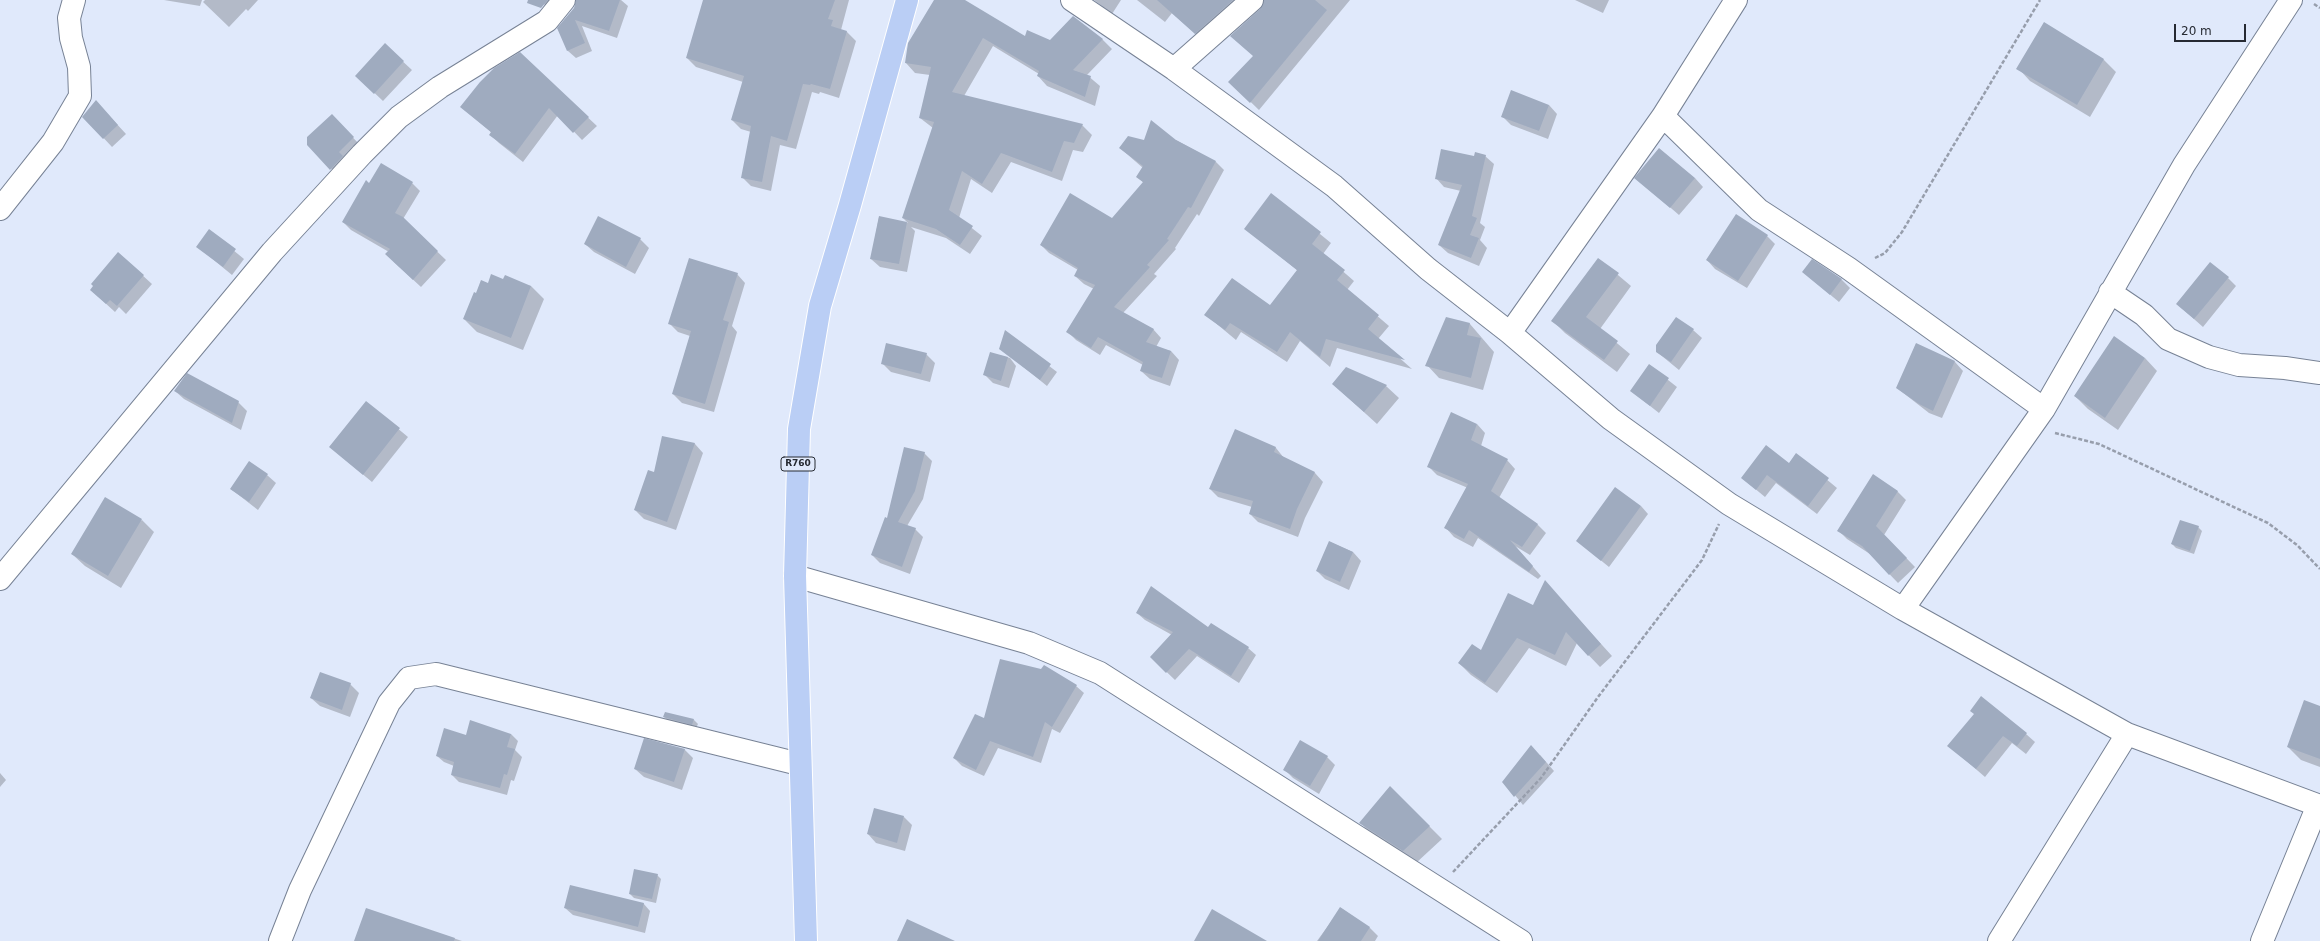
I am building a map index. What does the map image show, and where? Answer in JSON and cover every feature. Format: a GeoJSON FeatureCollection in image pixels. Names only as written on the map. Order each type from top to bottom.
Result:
{"type":"FeatureCollection","features":[{"type":"Feature","properties":{"kind":"main road","name":"R760"},"geometry":{"type":"LineString","coordinates":[[806,941],[799,764],[795,576],[799,429],[820,306],[850,205],[907,0]]}},
{"type":"Feature","properties":{"kind":"street"},"geometry":{"type":"LineString","coordinates":[[0,209],[53,142],[80,96],[79,67],[71,38],[69,18],[74,0]]}},
{"type":"Feature","properties":{"kind":"street"},"geometry":{"type":"LineString","coordinates":[[0,579],[272,252],[362,154],[399,117],[440,87],[547,21],[564,0]]}},
{"type":"Feature","properties":{"kind":"street"},"geometry":{"type":"LineString","coordinates":[[1072,0],[1174,69],[1334,186],[1428,269],[1510,333],[1611,419],[1729,504],[1903,609],[2128,734],[2319,806],[2262,941]]}},
{"type":"Feature","properties":{"kind":"street"},"geometry":{"type":"LineString","coordinates":[[1174,69],[1252,0]]}},
{"type":"Feature","properties":{"kind":"street"},"geometry":{"type":"LineString","coordinates":[[1510,333],[1663,116],[1736,0]]}},
{"type":"Feature","properties":{"kind":"street"},"geometry":{"type":"LineString","coordinates":[[1903,609],[2032,428],[2184,165],[2291,0]]}},
{"type":"Feature","properties":{"kind":"street"},"geometry":{"type":"LineString","coordinates":[[1663,116],[1759,210],[1848,268],[2044,409]]}},
{"type":"Feature","properties":{"kind":"street"},"geometry":{"type":"LineString","coordinates":[[2110,292],[2144,315],[2168,339],[2209,357],[2239,365],[2285,368],[2320,373]]}},
{"type":"Feature","properties":{"kind":"street"},"geometry":{"type":"LineString","coordinates":[[795,576],[1029,643],[1100,673],[1521,941]]}},
{"type":"Feature","properties":{"kind":"street"},"geometry":{"type":"LineString","coordinates":[[280,941],[300,890],[389,703],[409,678],[436,674],[799,764]]}},
{"type":"Feature","properties":{"kind":"street"},"geometry":{"type":"LineString","coordinates":[[1999,941],[2128,734]]}},
{"type":"Feature","properties":{"kind":"path"},"geometry":{"type":"LineString","coordinates":[[1848,268],[1865,264],[1885,253],[1902,232],[2040,0]]}},
{"type":"Feature","properties":{"kind":"path"},"geometry":{"type":"LineString","coordinates":[[2032,428],[2099,444],[2268,523],[2297,544],[2320,569]]}},
{"type":"Feature","properties":{"kind":"path"},"geometry":{"type":"LineString","coordinates":[[1438,889],[1541,778],[1598,697],[1629,659],[1657,617],[1702,560],[1729,504]]}},
{"type":"Feature","properties":{"kind":"building"},"geometry":{"type":"Polygon","coordinates":[[[528,0],[548,0],[541,8],[527,3],[528,0]]]}},
{"type":"Feature","properties":{"kind":"building"},"geometry":{"type":"Polygon","coordinates":[[[576,0],[620,0],[609,31],[575,20],[585,43],[567,51],[557,28],[574,8],[576,0]]]}},
{"type":"Feature","properties":{"kind":"building"},"geometry":{"type":"Polygon","coordinates":[[[703,0],[835,0],[828,19],[833,20],[831,26],[847,31],[830,89],[811,84],[803,84],[787,141],[771,136],[762,182],[741,178],[751,126],[731,120],[744,76],[686,58],[703,0]]]}},
{"type":"Feature","properties":{"kind":"building"},"geometry":{"type":"Polygon","coordinates":[[[934,0],[965,0],[1025,36],[1027,30],[1050,40],[1073,16],[1103,39],[1073,70],[1091,76],[1085,97],[1037,76],[1039,71],[983,38],[952,92],[1083,124],[1074,143],[1064,141],[1052,172],[1001,153],[982,184],[962,171],[949,210],[973,226],[960,245],[936,229],[902,218],[934,122],[919,118],[931,67],[905,63],[908,43],[934,0]]]}},
{"type":"Feature","properties":{"kind":"building"},"geometry":{"type":"Polygon","coordinates":[[[1157,0],[1233,0],[1195,34],[1157,0]]]}},
{"type":"Feature","properties":{"kind":"building"},"geometry":{"type":"Polygon","coordinates":[[[1264,0],[1315,0],[1327,10],[1250,103],[1228,82],[1253,56],[1230,36],[1260,9],[1264,0]]]}},
{"type":"Feature","properties":{"kind":"building"},"geometry":{"type":"Polygon","coordinates":[[[2044,22],[2104,59],[2077,105],[2016,69],[2044,22]]]}},
{"type":"Feature","properties":{"kind":"building"},"geometry":{"type":"Polygon","coordinates":[[[385,43],[404,61],[374,94],[355,76],[385,43]]]}},
{"type":"Feature","properties":{"kind":"building"},"geometry":{"type":"Polygon","coordinates":[[[520,52],[589,117],[573,133],[549,108],[515,154],[489,135],[491,132],[460,107],[480,82],[494,68],[520,52]]]}},
{"type":"Feature","properties":{"kind":"building"},"geometry":{"type":"Polygon","coordinates":[[[1511,90],[1549,105],[1539,131],[1501,117],[1511,90]]]}},
{"type":"Feature","properties":{"kind":"building"},"geometry":{"type":"Polygon","coordinates":[[[96,100],[118,125],[103,139],[82,117],[96,100]]]}},
{"type":"Feature","properties":{"kind":"building"},"geometry":{"type":"Polygon","coordinates":[[[332,114],[354,137],[339,152],[343,156],[330,170],[307,145],[307,137],[332,114]]]}},
{"type":"Feature","properties":{"kind":"building"},"geometry":{"type":"Polygon","coordinates":[[[1151,120],[1176,140],[1216,161],[1191,208],[1188,207],[1167,239],[1169,240],[1147,265],[1150,267],[1114,307],[1154,329],[1146,342],[1171,351],[1162,378],[1140,371],[1143,362],[1098,337],[1091,348],[1066,332],[1095,285],[1074,276],[1078,268],[1040,245],[1070,193],[1112,218],[1143,182],[1136,177],[1143,166],[1119,148],[1128,136],[1144,140],[1151,120]]]}},
{"type":"Feature","properties":{"kind":"building"},"geometry":{"type":"Polygon","coordinates":[[[1659,148],[1695,178],[1670,208],[1634,178],[1659,148]]]}},
{"type":"Feature","properties":{"kind":"building"},"geometry":{"type":"Polygon","coordinates":[[[1441,149],[1474,156],[1475,152],[1486,155],[1472,216],[1477,218],[1470,235],[1479,238],[1471,258],[1438,245],[1462,185],[1435,179],[1441,149]]]}},
{"type":"Feature","properties":{"kind":"building"},"geometry":{"type":"Polygon","coordinates":[[[381,163],[413,182],[395,213],[403,217],[438,251],[413,280],[385,254],[390,249],[342,222],[366,180],[369,183],[381,163]]]}},
{"type":"Feature","properties":{"kind":"building"},"geometry":{"type":"Polygon","coordinates":[[[1271,193],[1321,232],[1312,244],[1345,270],[1337,280],[1379,315],[1368,329],[1405,360],[1326,339],[1320,357],[1290,332],[1277,352],[1230,323],[1225,330],[1204,315],[1232,278],[1270,305],[1297,270],[1244,229],[1271,193]]]}},
{"type":"Feature","properties":{"kind":"building"},"geometry":{"type":"Polygon","coordinates":[[[1736,214],[1768,235],[1738,281],[1706,260],[1736,214]]]}},
{"type":"Feature","properties":{"kind":"building"},"geometry":{"type":"Polygon","coordinates":[[[598,216],[641,238],[626,267],[584,244],[598,216]]]}},
{"type":"Feature","properties":{"kind":"building"},"geometry":{"type":"Polygon","coordinates":[[[879,216],[907,222],[899,264],[870,259],[879,216]]]}},
{"type":"Feature","properties":{"kind":"building"},"geometry":{"type":"Polygon","coordinates":[[[209,229],[236,249],[223,267],[196,247],[209,229]]]}},
{"type":"Feature","properties":{"kind":"building"},"geometry":{"type":"Polygon","coordinates":[[[118,252],[144,275],[117,306],[110,300],[106,304],[90,290],[93,286],[91,284],[118,252]]]}},
{"type":"Feature","properties":{"kind":"building"},"geometry":{"type":"Polygon","coordinates":[[[689,258],[738,273],[723,320],[729,322],[705,404],[672,394],[691,331],[668,324],[689,258]]]}},
{"type":"Feature","properties":{"kind":"building"},"geometry":{"type":"Polygon","coordinates":[[[1598,258],[1619,273],[1586,317],[1618,341],[1604,360],[1551,321],[1598,258]]]}},
{"type":"Feature","properties":{"kind":"building"},"geometry":{"type":"Polygon","coordinates":[[[1812,259],[1842,279],[1830,295],[1802,272],[1812,259]]]}},
{"type":"Feature","properties":{"kind":"building"},"geometry":{"type":"Polygon","coordinates":[[[2210,262],[2229,277],[2194,319],[2176,304],[2210,262]]]}},
{"type":"Feature","properties":{"kind":"building"},"geometry":{"type":"Polygon","coordinates":[[[491,274],[503,279],[505,275],[531,286],[511,338],[463,319],[474,292],[476,293],[481,280],[488,283],[491,274]]]}},
{"type":"Feature","properties":{"kind":"building"},"geometry":{"type":"Polygon","coordinates":[[[1446,317],[1470,323],[1467,335],[1481,338],[1471,378],[1425,366],[1446,317]]]}},
{"type":"Feature","properties":{"kind":"building"},"geometry":{"type":"Polygon","coordinates":[[[1676,317],[1694,329],[1671,362],[1656,352],[1656,345],[1676,317]]]}},
{"type":"Feature","properties":{"kind":"building"},"geometry":{"type":"Polygon","coordinates":[[[1005,330],[1051,364],[1040,380],[999,349],[1005,330]]]}},
{"type":"Feature","properties":{"kind":"building"},"geometry":{"type":"Polygon","coordinates":[[[2114,336],[2145,358],[2105,418],[2074,396],[2114,336]]]}},
{"type":"Feature","properties":{"kind":"building"},"geometry":{"type":"Polygon","coordinates":[[[886,343],[927,353],[921,374],[881,364],[886,343]]]}},
{"type":"Feature","properties":{"kind":"building"},"geometry":{"type":"Polygon","coordinates":[[[1916,343],[1955,361],[1933,411],[1919,404],[1896,388],[1916,343]]]}},
{"type":"Feature","properties":{"kind":"building"},"geometry":{"type":"Polygon","coordinates":[[[990,352],[1008,357],[1001,381],[983,375],[990,352]]]}},
{"type":"Feature","properties":{"kind":"building"},"geometry":{"type":"Polygon","coordinates":[[[1649,364],[1669,378],[1650,406],[1630,391],[1649,364]]]}},
{"type":"Feature","properties":{"kind":"building"},"geometry":{"type":"Polygon","coordinates":[[[1346,367],[1387,385],[1364,412],[1332,384],[1346,367]]]}},
{"type":"Feature","properties":{"kind":"building"},"geometry":{"type":"Polygon","coordinates":[[[187,373],[239,401],[232,423],[174,391],[187,373]]]}},
{"type":"Feature","properties":{"kind":"building"},"geometry":{"type":"Polygon","coordinates":[[[366,401],[400,428],[363,475],[329,447],[366,401]]]}},
{"type":"Feature","properties":{"kind":"building"},"geometry":{"type":"Polygon","coordinates":[[[1451,412],[1477,424],[1471,440],[1508,459],[1491,491],[1538,524],[1522,547],[1510,540],[1533,566],[1529,572],[1469,530],[1464,539],[1444,528],[1468,484],[1427,467],[1451,412]]]}},
{"type":"Feature","properties":{"kind":"building"},"geometry":{"type":"Polygon","coordinates":[[[1235,429],[1276,447],[1274,452],[1315,472],[1297,509],[1290,529],[1249,514],[1253,501],[1209,489],[1235,429]]]}},
{"type":"Feature","properties":{"kind":"building"},"geometry":{"type":"Polygon","coordinates":[[[662,436],[695,443],[667,522],[634,510],[648,470],[654,472],[662,436]]]}},
{"type":"Feature","properties":{"kind":"building"},"geometry":{"type":"Polygon","coordinates":[[[1766,445],[1789,463],[1796,453],[1829,478],[1808,506],[1767,475],[1756,490],[1741,478],[1766,445]]]}},
{"type":"Feature","properties":{"kind":"building"},"geometry":{"type":"Polygon","coordinates":[[[904,447],[925,452],[915,491],[898,522],[916,528],[902,567],[871,555],[885,517],[887,518],[904,447]]]}},
{"type":"Feature","properties":{"kind":"building"},"geometry":{"type":"Polygon","coordinates":[[[249,461],[268,474],[249,502],[230,489],[249,461]]]}},
{"type":"Feature","properties":{"kind":"building"},"geometry":{"type":"Polygon","coordinates":[[[1873,474],[1898,491],[1876,526],[1907,558],[1889,575],[1862,546],[1837,531],[1873,474]]]}},
{"type":"Feature","properties":{"kind":"building"},"geometry":{"type":"Polygon","coordinates":[[[1615,487],[1641,506],[1601,561],[1576,541],[1615,487]]]}},
{"type":"Feature","properties":{"kind":"building"},"geometry":{"type":"Polygon","coordinates":[[[105,497],[142,519],[108,576],[71,554],[105,497]]]}},
{"type":"Feature","properties":{"kind":"building"},"geometry":{"type":"Polygon","coordinates":[[[2180,520],[2199,526],[2190,551],[2171,544],[2180,520]]]}},
{"type":"Feature","properties":{"kind":"building"},"geometry":{"type":"Polygon","coordinates":[[[1329,541],[1353,552],[1340,582],[1316,571],[1329,541]]]}},
{"type":"Feature","properties":{"kind":"building"},"geometry":{"type":"Polygon","coordinates":[[[1545,580],[1601,644],[1588,656],[1566,632],[1555,655],[1517,638],[1485,683],[1458,663],[1472,644],[1481,650],[1508,593],[1533,605],[1545,580]]]}},
{"type":"Feature","properties":{"kind":"building"},"geometry":{"type":"Polygon","coordinates":[[[1151,586],[1208,627],[1211,623],[1249,647],[1231,676],[1189,649],[1166,673],[1150,657],[1173,632],[1136,613],[1151,586]]]}},
{"type":"Feature","properties":{"kind":"building"},"geometry":{"type":"Polygon","coordinates":[[[1000,659],[1041,669],[1044,665],[1077,685],[1052,727],[1045,722],[1033,757],[990,741],[976,770],[953,758],[975,714],[984,718],[1000,659]]]}},
{"type":"Feature","properties":{"kind":"building"},"geometry":{"type":"Polygon","coordinates":[[[320,672],[351,683],[342,710],[310,698],[320,672]]]}},
{"type":"Feature","properties":{"kind":"building"},"geometry":{"type":"Polygon","coordinates":[[[1981,696],[2027,733],[2017,746],[2003,736],[1976,769],[1947,746],[1974,714],[1970,711],[1981,696]]]}},
{"type":"Feature","properties":{"kind":"building"},"geometry":{"type":"Polygon","coordinates":[[[2304,700],[2320,706],[2320,759],[2287,747],[2304,700]]]}},
{"type":"Feature","properties":{"kind":"building"},"geometry":{"type":"Polygon","coordinates":[[[665,712],[694,719],[692,725],[663,717],[665,712]]]}},
{"type":"Feature","properties":{"kind":"building"},"geometry":{"type":"Polygon","coordinates":[[[470,720],[511,734],[507,747],[515,749],[507,775],[504,774],[500,788],[451,775],[454,762],[436,756],[444,728],[466,735],[470,720]]]}},
{"type":"Feature","properties":{"kind":"building"},"geometry":{"type":"Polygon","coordinates":[[[644,738],[685,749],[674,782],[634,769],[644,738]]]}},
{"type":"Feature","properties":{"kind":"building"},"geometry":{"type":"Polygon","coordinates":[[[1300,740],[1328,756],[1310,786],[1283,770],[1300,740]]]}},
{"type":"Feature","properties":{"kind":"building"},"geometry":{"type":"Polygon","coordinates":[[[1531,745],[1546,762],[1514,797],[1502,782],[1531,745]]]}},
{"type":"Feature","properties":{"kind":"building"},"geometry":{"type":"Polygon","coordinates":[[[1390,786],[1430,826],[1403,851],[1359,823],[1390,786]]]}},
{"type":"Feature","properties":{"kind":"building"},"geometry":{"type":"Polygon","coordinates":[[[874,808],[904,816],[897,843],[867,834],[874,808]]]}},
{"type":"Feature","properties":{"kind":"building"},"geometry":{"type":"Polygon","coordinates":[[[634,869],[658,874],[652,899],[629,894],[634,869]]]}},
{"type":"Feature","properties":{"kind":"building"},"geometry":{"type":"Polygon","coordinates":[[[570,885],[644,903],[638,927],[564,908],[570,885]]]}},
{"type":"Feature","properties":{"kind":"building"},"geometry":{"type":"Polygon","coordinates":[[[1340,907],[1370,927],[1361,941],[1318,941],[1340,907]]]}},
{"type":"Feature","properties":{"kind":"building"},"geometry":{"type":"Polygon","coordinates":[[[366,908],[455,938],[454,941],[354,941],[366,908]]]}},
{"type":"Feature","properties":{"kind":"building"},"geometry":{"type":"Polygon","coordinates":[[[1212,909],[1267,941],[1194,941],[1212,909]]]}},
{"type":"Feature","properties":{"kind":"building"},"geometry":{"type":"Polygon","coordinates":[[[907,919],[955,941],[897,941],[907,919]]]}}]}
